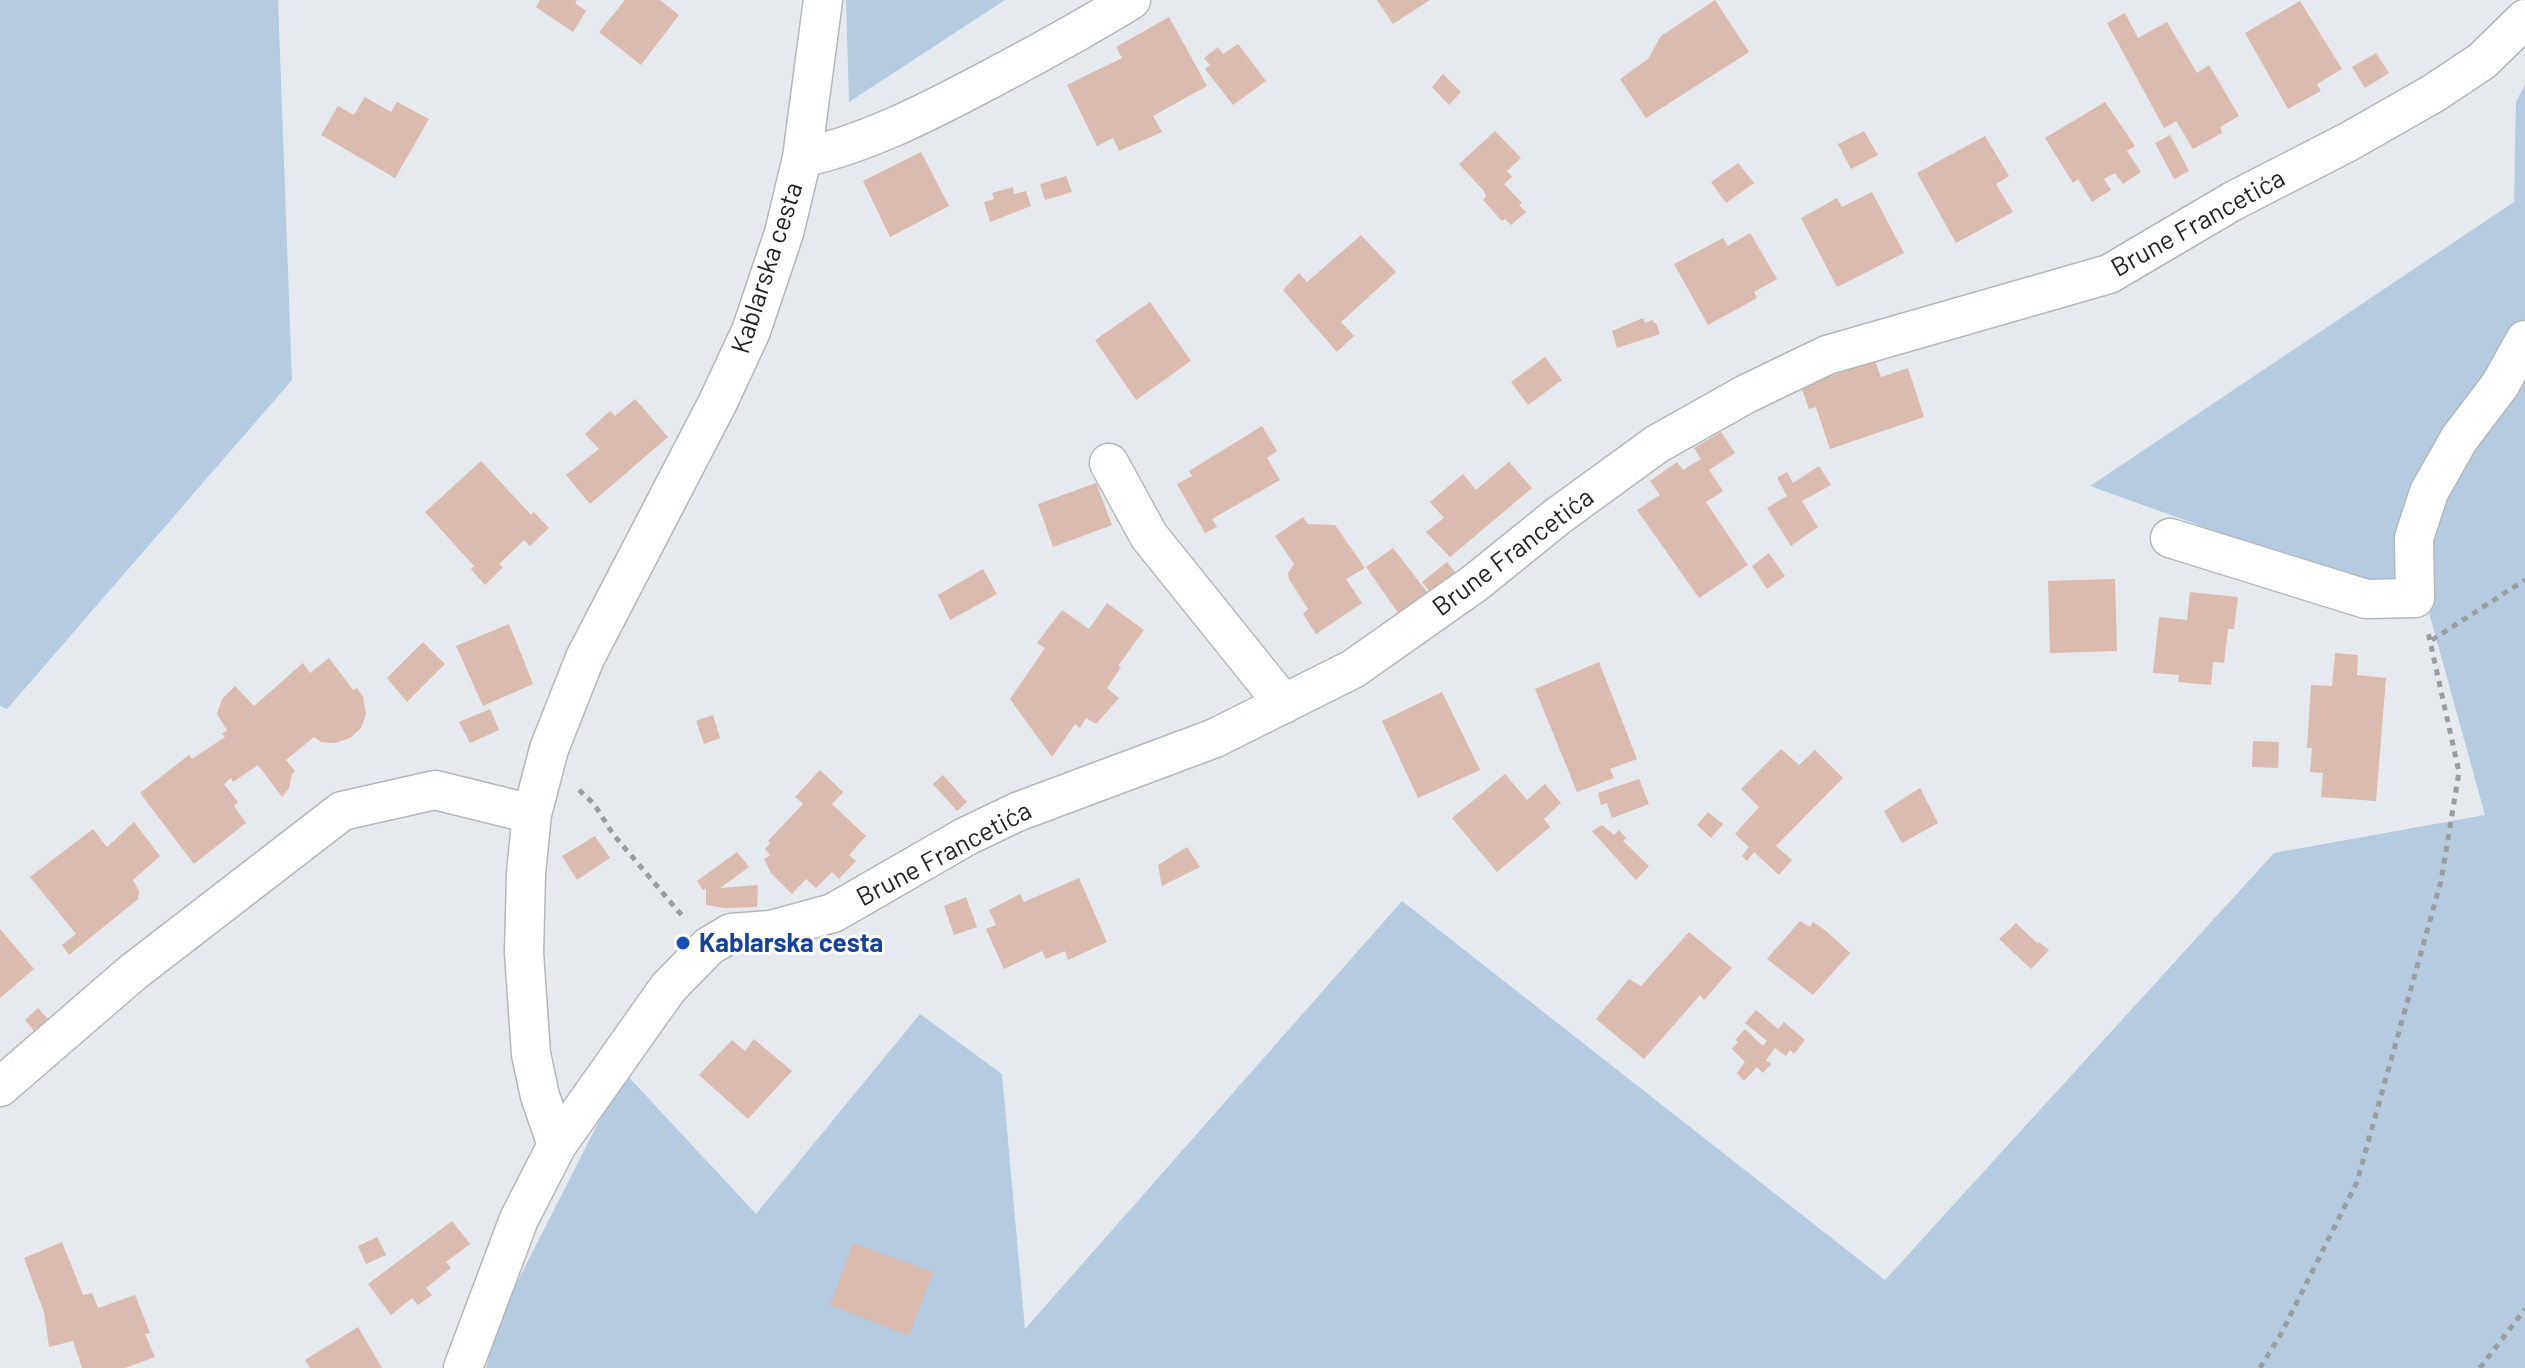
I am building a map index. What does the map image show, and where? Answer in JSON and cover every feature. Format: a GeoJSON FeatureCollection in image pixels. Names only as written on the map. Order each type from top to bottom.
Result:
{"type":"FeatureCollection","features":[{"type":"Feature","properties":{"kind":"street","name":"Kablarska cesta"},"geometry":{"type":"LineString","coordinates":[[557,1145],[540,1096],[531,1054],[524,953],[526,873],[532,814],[549,749],[585,658],[718,402],[751,331],[784,233],[802,158],[823,0]]}},
{"type":"Feature","properties":{"kind":"street","name":"Kablarska cesta"},"geometry":{"type":"LineString","coordinates":[[802,158],[829,152],[887,131],[1051,47],[1131,0]]}},
{"type":"Feature","properties":{"kind":"street","name":"Brune Francetića"},"geometry":{"type":"LineString","coordinates":[[557,1145],[668,988],[709,946],[731,933],[771,930],[833,913],[965,837],[1017,812],[1215,738],[1353,669],[1475,583],[1558,516],[1657,444],[1746,394],[1827,355],[2109,274],[2233,201],[2348,142],[2434,93],[2482,61],[2525,19]]}},
{"type":"Feature","properties":{"kind":"street"},"geometry":{"type":"LineString","coordinates":[[2170,538],[2366,599],[2415,598],[2414,538],[2429,492],[2459,439],[2500,385],[2525,340]]}},
{"type":"Feature","properties":{"kind":"street"},"geometry":{"type":"LineString","coordinates":[[1109,463],[1149,536],[1284,704]]}},
{"type":"Feature","properties":{"kind":"street"},"geometry":{"type":"LineString","coordinates":[[0,1087],[132,973],[342,811],[435,790],[532,814]]}},
{"type":"Feature","properties":{"kind":"street"},"geometry":{"type":"LineString","coordinates":[[463,1368],[519,1219],[557,1145]]}},
{"type":"Feature","properties":{"kind":"path"},"geometry":{"type":"LineString","coordinates":[[2432,640],[2525,580]]}},
{"type":"Feature","properties":{"kind":"path"},"geometry":{"type":"LineString","coordinates":[[2260,1368],[2281,1334],[2357,1182],[2441,881],[2459,772],[2432,640],[2415,598]]}},
{"type":"Feature","properties":{"kind":"path"},"geometry":{"type":"LineString","coordinates":[[549,749],[559,758],[577,788],[594,804],[613,834],[709,946]]}},
{"type":"Feature","properties":{"kind":"path"},"geometry":{"type":"LineString","coordinates":[[2480,1368],[2525,1309]]}},
{"type":"Feature","properties":{"kind":"shaded area"},"geometry":{"type":"Polygon","coordinates":[[[0,0],[278,0],[292,380],[7,709],[0,706],[0,0]]]}},
{"type":"Feature","properties":{"kind":"shaded area"},"geometry":{"type":"Polygon","coordinates":[[[846,0],[1005,0],[849,102],[846,0]]]}},
{"type":"Feature","properties":{"kind":"shaded area"},"geometry":{"type":"Polygon","coordinates":[[[2525,84],[2525,1368],[486,1368],[501,1314],[624,1072],[756,1214],[920,1014],[1002,1074],[1025,1329],[1402,901],[1885,1280],[2274,853],[2485,815],[2422,587],[2371,587],[2090,486],[2514,202],[2516,102],[2525,84]]]}},
{"type":"Feature","properties":{"kind":"building"},"geometry":{"type":"Polygon","coordinates":[[[540,0],[577,0],[575,3],[586,11],[573,32],[536,7],[540,0]]]}},
{"type":"Feature","properties":{"kind":"building"},"geometry":{"type":"Polygon","coordinates":[[[625,0],[660,0],[679,15],[641,65],[599,32],[625,0]]]}},
{"type":"Feature","properties":{"kind":"building"},"geometry":{"type":"Polygon","coordinates":[[[1377,0],[1430,0],[1393,24],[1377,0]]]}},
{"type":"Feature","properties":{"kind":"building"},"geometry":{"type":"Polygon","coordinates":[[[1715,0],[1749,52],[1646,118],[1620,79],[1648,59],[1661,36],[1715,0]]]}},
{"type":"Feature","properties":{"kind":"building"},"geometry":{"type":"Polygon","coordinates":[[[2300,1],[2342,69],[2317,84],[2321,91],[2288,109],[2245,33],[2300,1]]]}},
{"type":"Feature","properties":{"kind":"building"},"geometry":{"type":"Polygon","coordinates":[[[2125,13],[2138,38],[2167,22],[2197,73],[2209,65],[2239,116],[2220,127],[2222,133],[2193,149],[2176,121],[2164,128],[2107,23],[2125,13]]]}},
{"type":"Feature","properties":{"kind":"building"},"geometry":{"type":"Polygon","coordinates":[[[1169,17],[1207,86],[1153,116],[1162,132],[1119,151],[1113,138],[1097,146],[1067,85],[1122,58],[1116,47],[1169,17]]]}},
{"type":"Feature","properties":{"kind":"building"},"geometry":{"type":"Polygon","coordinates":[[[1238,44],[1266,81],[1233,105],[1205,69],[1210,65],[1204,58],[1218,47],[1223,54],[1238,44]]]}},
{"type":"Feature","properties":{"kind":"building"},"geometry":{"type":"Polygon","coordinates":[[[2376,53],[2389,73],[2365,88],[2352,67],[2376,53]]]}},
{"type":"Feature","properties":{"kind":"building"},"geometry":{"type":"Polygon","coordinates":[[[1443,74],[1461,92],[1449,105],[1432,87],[1443,74]]]}},
{"type":"Feature","properties":{"kind":"building"},"geometry":{"type":"Polygon","coordinates":[[[365,97],[391,112],[397,102],[429,119],[395,178],[321,135],[338,106],[354,115],[365,97]]]}},
{"type":"Feature","properties":{"kind":"building"},"geometry":{"type":"Polygon","coordinates":[[[2105,102],[2135,146],[2127,151],[2141,172],[2123,184],[2115,173],[2104,179],[2111,190],[2092,202],[2078,179],[2073,183],[2045,138],[2105,102]]]}},
{"type":"Feature","properties":{"kind":"building"},"geometry":{"type":"Polygon","coordinates":[[[1495,131],[1521,158],[1507,171],[1512,177],[1504,184],[1522,203],[1519,205],[1526,212],[1511,225],[1505,219],[1502,221],[1483,200],[1486,196],[1484,191],[1459,164],[1495,131]]]}},
{"type":"Feature","properties":{"kind":"building"},"geometry":{"type":"Polygon","coordinates":[[[1864,131],[1878,155],[1851,169],[1838,144],[1864,131]]]}},
{"type":"Feature","properties":{"kind":"building"},"geometry":{"type":"Polygon","coordinates":[[[2170,135],[2189,171],[2174,179],[2155,143],[2170,135]]]}},
{"type":"Feature","properties":{"kind":"building"},"geometry":{"type":"Polygon","coordinates":[[[1985,136],[2009,176],[1996,184],[2013,212],[1956,243],[1917,173],[1985,136]]]}},
{"type":"Feature","properties":{"kind":"building"},"geometry":{"type":"Polygon","coordinates":[[[921,152],[949,206],[890,237],[863,181],[921,152]]]}},
{"type":"Feature","properties":{"kind":"building"},"geometry":{"type":"Polygon","coordinates":[[[1738,163],[1754,183],[1726,203],[1711,182],[1738,163]]]}},
{"type":"Feature","properties":{"kind":"building"},"geometry":{"type":"Polygon","coordinates":[[[1066,176],[1072,192],[1045,200],[1040,184],[1066,176]]]}},
{"type":"Feature","properties":{"kind":"building"},"geometry":{"type":"Polygon","coordinates":[[[1013,187],[1014,194],[1026,191],[1031,206],[990,222],[984,202],[994,199],[992,193],[1013,187]]]}},
{"type":"Feature","properties":{"kind":"building"},"geometry":{"type":"Polygon","coordinates":[[[1872,192],[1904,253],[1837,287],[1801,218],[1837,198],[1842,207],[1872,192]]]}},
{"type":"Feature","properties":{"kind":"building"},"geometry":{"type":"Polygon","coordinates":[[[1750,233],[1777,279],[1754,292],[1757,298],[1708,325],[1674,264],[1723,238],[1728,246],[1750,233]]]}},
{"type":"Feature","properties":{"kind":"building"},"geometry":{"type":"Polygon","coordinates":[[[1361,235],[1396,272],[1341,322],[1354,336],[1337,352],[1283,290],[1299,273],[1307,282],[1361,235]]]}},
{"type":"Feature","properties":{"kind":"building"},"geometry":{"type":"Polygon","coordinates":[[[1150,302],[1191,361],[1136,400],[1095,340],[1150,302]]]}},
{"type":"Feature","properties":{"kind":"building"},"geometry":{"type":"Polygon","coordinates":[[[1643,318],[1645,323],[1653,320],[1660,334],[1617,348],[1612,331],[1643,318]]]}},
{"type":"Feature","properties":{"kind":"building"},"geometry":{"type":"Polygon","coordinates":[[[1545,357],[1562,380],[1528,405],[1511,382],[1545,357]]]}},
{"type":"Feature","properties":{"kind":"building"},"geometry":{"type":"Polygon","coordinates":[[[1875,361],[1881,377],[1908,368],[1924,417],[1830,449],[1816,407],[1809,409],[1801,386],[1875,361]]]}},
{"type":"Feature","properties":{"kind":"building"},"geometry":{"type":"Polygon","coordinates":[[[635,399],[668,437],[590,504],[566,475],[599,449],[585,434],[610,411],[615,416],[635,399]]]}},
{"type":"Feature","properties":{"kind":"building"},"geometry":{"type":"Polygon","coordinates":[[[1262,426],[1277,451],[1267,458],[1280,480],[1212,519],[1217,527],[1205,533],[1177,484],[1192,476],[1189,471],[1262,426]]]}},
{"type":"Feature","properties":{"kind":"building"},"geometry":{"type":"Polygon","coordinates":[[[1721,432],[1735,453],[1709,470],[1723,491],[1706,502],[1748,565],[1699,598],[1637,510],[1660,495],[1650,481],[1677,462],[1683,470],[1701,459],[1694,448],[1721,432]]]}},
{"type":"Feature","properties":{"kind":"building"},"geometry":{"type":"Polygon","coordinates":[[[481,461],[531,515],[534,512],[549,528],[530,546],[524,540],[499,564],[503,567],[485,585],[471,569],[474,566],[425,512],[481,461]]]}},
{"type":"Feature","properties":{"kind":"building"},"geometry":{"type":"Polygon","coordinates":[[[1509,462],[1532,488],[1450,557],[1426,532],[1444,518],[1430,502],[1463,474],[1476,490],[1509,462]]]}},
{"type":"Feature","properties":{"kind":"building"},"geometry":{"type":"Polygon","coordinates":[[[1819,466],[1831,485],[1802,501],[1818,527],[1791,546],[1767,508],[1787,496],[1777,478],[1787,472],[1793,483],[1819,466]]]}},
{"type":"Feature","properties":{"kind":"building"},"geometry":{"type":"Polygon","coordinates":[[[1096,483],[1112,525],[1053,547],[1038,504],[1096,483]]]}},
{"type":"Feature","properties":{"kind":"building"},"geometry":{"type":"Polygon","coordinates":[[[1303,517],[1308,524],[1335,525],[1365,568],[1346,579],[1362,603],[1316,634],[1303,614],[1308,609],[1289,579],[1288,573],[1294,564],[1275,536],[1303,517]]]}},
{"type":"Feature","properties":{"kind":"building"},"geometry":{"type":"Polygon","coordinates":[[[1393,548],[1427,592],[1398,613],[1366,567],[1393,548]]]}},
{"type":"Feature","properties":{"kind":"building"},"geometry":{"type":"Polygon","coordinates":[[[1769,553],[1785,576],[1767,589],[1752,566],[1769,553]]]}},
{"type":"Feature","properties":{"kind":"building"},"geometry":{"type":"Polygon","coordinates":[[[1447,562],[1459,577],[1434,597],[1422,582],[1447,562]]]}},
{"type":"Feature","properties":{"kind":"building"},"geometry":{"type":"Polygon","coordinates":[[[983,569],[997,594],[950,620],[938,595],[983,569]]]}},
{"type":"Feature","properties":{"kind":"building"},"geometry":{"type":"Polygon","coordinates":[[[2115,579],[2117,651],[2050,653],[2048,581],[2115,579]]]}},
{"type":"Feature","properties":{"kind":"building"},"geometry":{"type":"Polygon","coordinates":[[[2190,592],[2238,597],[2234,629],[2228,629],[2224,663],[2213,662],[2211,685],[2178,682],[2179,675],[2153,673],[2159,617],[2187,620],[2190,592]]]}},
{"type":"Feature","properties":{"kind":"building"},"geometry":{"type":"Polygon","coordinates":[[[1107,603],[1144,630],[1118,666],[1121,667],[1107,688],[1119,698],[1096,724],[1086,718],[1080,728],[1075,724],[1052,757],[1010,699],[1045,648],[1037,643],[1062,610],[1089,629],[1107,603]]]}},
{"type":"Feature","properties":{"kind":"building"},"geometry":{"type":"Polygon","coordinates":[[[509,624],[533,684],[483,706],[456,646],[509,624]]]}},
{"type":"Feature","properties":{"kind":"building"},"geometry":{"type":"Polygon","coordinates":[[[423,642],[445,664],[407,702],[387,678],[423,642]]]}},
{"type":"Feature","properties":{"kind":"building"},"geometry":{"type":"Polygon","coordinates":[[[2335,653],[2358,655],[2357,675],[2386,678],[2376,801],[2321,797],[2323,773],[2310,772],[2312,748],[2307,748],[2311,685],[2332,686],[2335,653]]]}},
{"type":"Feature","properties":{"kind":"building"},"geometry":{"type":"Polygon","coordinates":[[[329,658],[353,690],[357,688],[363,697],[366,714],[361,728],[350,738],[335,743],[321,742],[314,737],[286,760],[295,771],[282,797],[258,765],[233,782],[231,778],[224,784],[238,802],[234,806],[246,823],[194,864],[140,793],[189,755],[192,759],[225,737],[222,734],[227,730],[217,714],[222,699],[235,686],[254,706],[303,663],[310,673],[329,658]]]}},
{"type":"Feature","properties":{"kind":"building"},"geometry":{"type":"Polygon","coordinates":[[[1599,662],[1637,759],[1610,769],[1614,778],[1577,792],[1535,689],[1599,662]]]}},
{"type":"Feature","properties":{"kind":"building"},"geometry":{"type":"Polygon","coordinates":[[[1442,692],[1480,770],[1418,798],[1382,721],[1442,692]]]}},
{"type":"Feature","properties":{"kind":"building"},"geometry":{"type":"Polygon","coordinates":[[[490,709],[499,730],[470,743],[459,722],[490,709]]]}},
{"type":"Feature","properties":{"kind":"building"},"geometry":{"type":"Polygon","coordinates":[[[713,715],[720,738],[704,744],[696,721],[713,715]]]}},
{"type":"Feature","properties":{"kind":"building"},"geometry":{"type":"Polygon","coordinates":[[[2253,741],[2279,742],[2278,768],[2252,767],[2253,741]]]}},
{"type":"Feature","properties":{"kind":"building"},"geometry":{"type":"Polygon","coordinates":[[[1781,749],[1799,765],[1815,750],[1843,778],[1776,846],[1792,860],[1779,875],[1754,852],[1747,861],[1742,856],[1749,847],[1735,834],[1759,807],[1741,789],[1781,749]]]}},
{"type":"Feature","properties":{"kind":"building"},"geometry":{"type":"Polygon","coordinates":[[[820,770],[843,792],[832,804],[866,836],[849,855],[856,861],[839,879],[832,872],[816,888],[806,879],[792,894],[771,873],[764,859],[770,855],[765,849],[770,843],[768,841],[803,804],[795,797],[820,770]]]}},
{"type":"Feature","properties":{"kind":"building"},"geometry":{"type":"Polygon","coordinates":[[[1505,774],[1527,800],[1545,784],[1561,803],[1544,819],[1550,827],[1497,872],[1452,818],[1505,774]]]}},
{"type":"Feature","properties":{"kind":"building"},"geometry":{"type":"Polygon","coordinates":[[[943,775],[967,802],[957,811],[933,784],[943,775]]]}},
{"type":"Feature","properties":{"kind":"building"},"geometry":{"type":"Polygon","coordinates":[[[1639,779],[1649,804],[1612,818],[1607,803],[1601,805],[1598,793],[1639,779]]]}},
{"type":"Feature","properties":{"kind":"building"},"geometry":{"type":"Polygon","coordinates":[[[1920,788],[1938,823],[1902,843],[1884,811],[1920,788]]]}},
{"type":"Feature","properties":{"kind":"building"},"geometry":{"type":"Polygon","coordinates":[[[1708,812],[1723,824],[1711,838],[1697,825],[1708,812]]]}},
{"type":"Feature","properties":{"kind":"building"},"geometry":{"type":"Polygon","coordinates":[[[134,822],[160,856],[133,880],[139,891],[138,899],[69,955],[62,945],[76,934],[30,877],[93,829],[107,847],[134,822]]]}},
{"type":"Feature","properties":{"kind":"building"},"geometry":{"type":"Polygon","coordinates":[[[1602,825],[1614,835],[1619,830],[1626,838],[1623,841],[1649,866],[1636,880],[1592,831],[1602,825]]]}},
{"type":"Feature","properties":{"kind":"building"},"geometry":{"type":"Polygon","coordinates":[[[595,836],[610,858],[577,880],[562,856],[595,836]]]}},
{"type":"Feature","properties":{"kind":"building"},"geometry":{"type":"Polygon","coordinates":[[[1187,847],[1200,867],[1162,886],[1158,865],[1187,847]]]}},
{"type":"Feature","properties":{"kind":"building"},"geometry":{"type":"Polygon","coordinates":[[[737,852],[749,867],[720,888],[758,885],[757,907],[706,905],[706,888],[703,890],[697,881],[737,852]]]}},
{"type":"Feature","properties":{"kind":"building"},"geometry":{"type":"Polygon","coordinates":[[[1079,878],[1107,942],[1068,960],[1065,951],[1046,959],[1042,951],[1004,969],[986,929],[996,925],[989,910],[1020,894],[1024,902],[1079,878]]]}},
{"type":"Feature","properties":{"kind":"building"},"geometry":{"type":"Polygon","coordinates":[[[966,897],[977,927],[954,935],[944,906],[966,897]]]}},
{"type":"Feature","properties":{"kind":"building"},"geometry":{"type":"Polygon","coordinates":[[[1800,921],[1810,927],[1813,922],[1850,953],[1813,995],[1767,959],[1800,921]]]}},
{"type":"Feature","properties":{"kind":"building"},"geometry":{"type":"Polygon","coordinates":[[[2016,923],[2049,950],[2031,969],[1999,939],[2016,923]]]}},
{"type":"Feature","properties":{"kind":"building"},"geometry":{"type":"Polygon","coordinates":[[[0,929],[34,969],[0,998],[0,929]]]}},
{"type":"Feature","properties":{"kind":"building"},"geometry":{"type":"Polygon","coordinates":[[[1689,932],[1732,968],[1704,1000],[1700,995],[1644,1059],[1596,1019],[1629,979],[1641,986],[1689,932]]]}},
{"type":"Feature","properties":{"kind":"building"},"geometry":{"type":"Polygon","coordinates":[[[38,1008],[55,1027],[41,1039],[25,1020],[38,1008]]]}},
{"type":"Feature","properties":{"kind":"building"},"geometry":{"type":"Polygon","coordinates":[[[1756,1010],[1778,1029],[1784,1022],[1805,1040],[1794,1054],[1790,1050],[1786,1056],[1775,1048],[1766,1060],[1771,1064],[1763,1073],[1757,1067],[1744,1081],[1737,1073],[1745,1062],[1732,1049],[1745,1029],[1763,1046],[1767,1041],[1745,1023],[1756,1010]]]}},
{"type":"Feature","properties":{"kind":"building"},"geometry":{"type":"Polygon","coordinates":[[[754,1039],[792,1071],[748,1119],[699,1075],[732,1040],[745,1051],[754,1039]]]}},
{"type":"Feature","properties":{"kind":"building"},"geometry":{"type":"Polygon","coordinates":[[[452,1221],[470,1244],[446,1262],[451,1268],[426,1288],[432,1295],[418,1305],[412,1298],[391,1315],[368,1284],[452,1221]]]}},
{"type":"Feature","properties":{"kind":"building"},"geometry":{"type":"Polygon","coordinates":[[[377,1237],[386,1255],[366,1264],[358,1246],[377,1237]]]}},
{"type":"Feature","properties":{"kind":"building"},"geometry":{"type":"Polygon","coordinates":[[[62,1242],[83,1295],[92,1293],[98,1308],[135,1295],[150,1333],[145,1334],[155,1357],[125,1368],[82,1368],[73,1341],[49,1347],[44,1312],[24,1258],[62,1242]]]}},
{"type":"Feature","properties":{"kind":"building"},"geometry":{"type":"Polygon","coordinates":[[[853,1243],[933,1272],[909,1336],[830,1305],[853,1243]]]}},
{"type":"Feature","properties":{"kind":"building"},"geometry":{"type":"Polygon","coordinates":[[[358,1327],[382,1368],[310,1368],[305,1360],[358,1327]]]}},
{"type":"Feature","properties":{"kind":"place","name":"Kablarska cesta"},"geometry":{"type":"Point","coordinates":[683,943]}}]}
